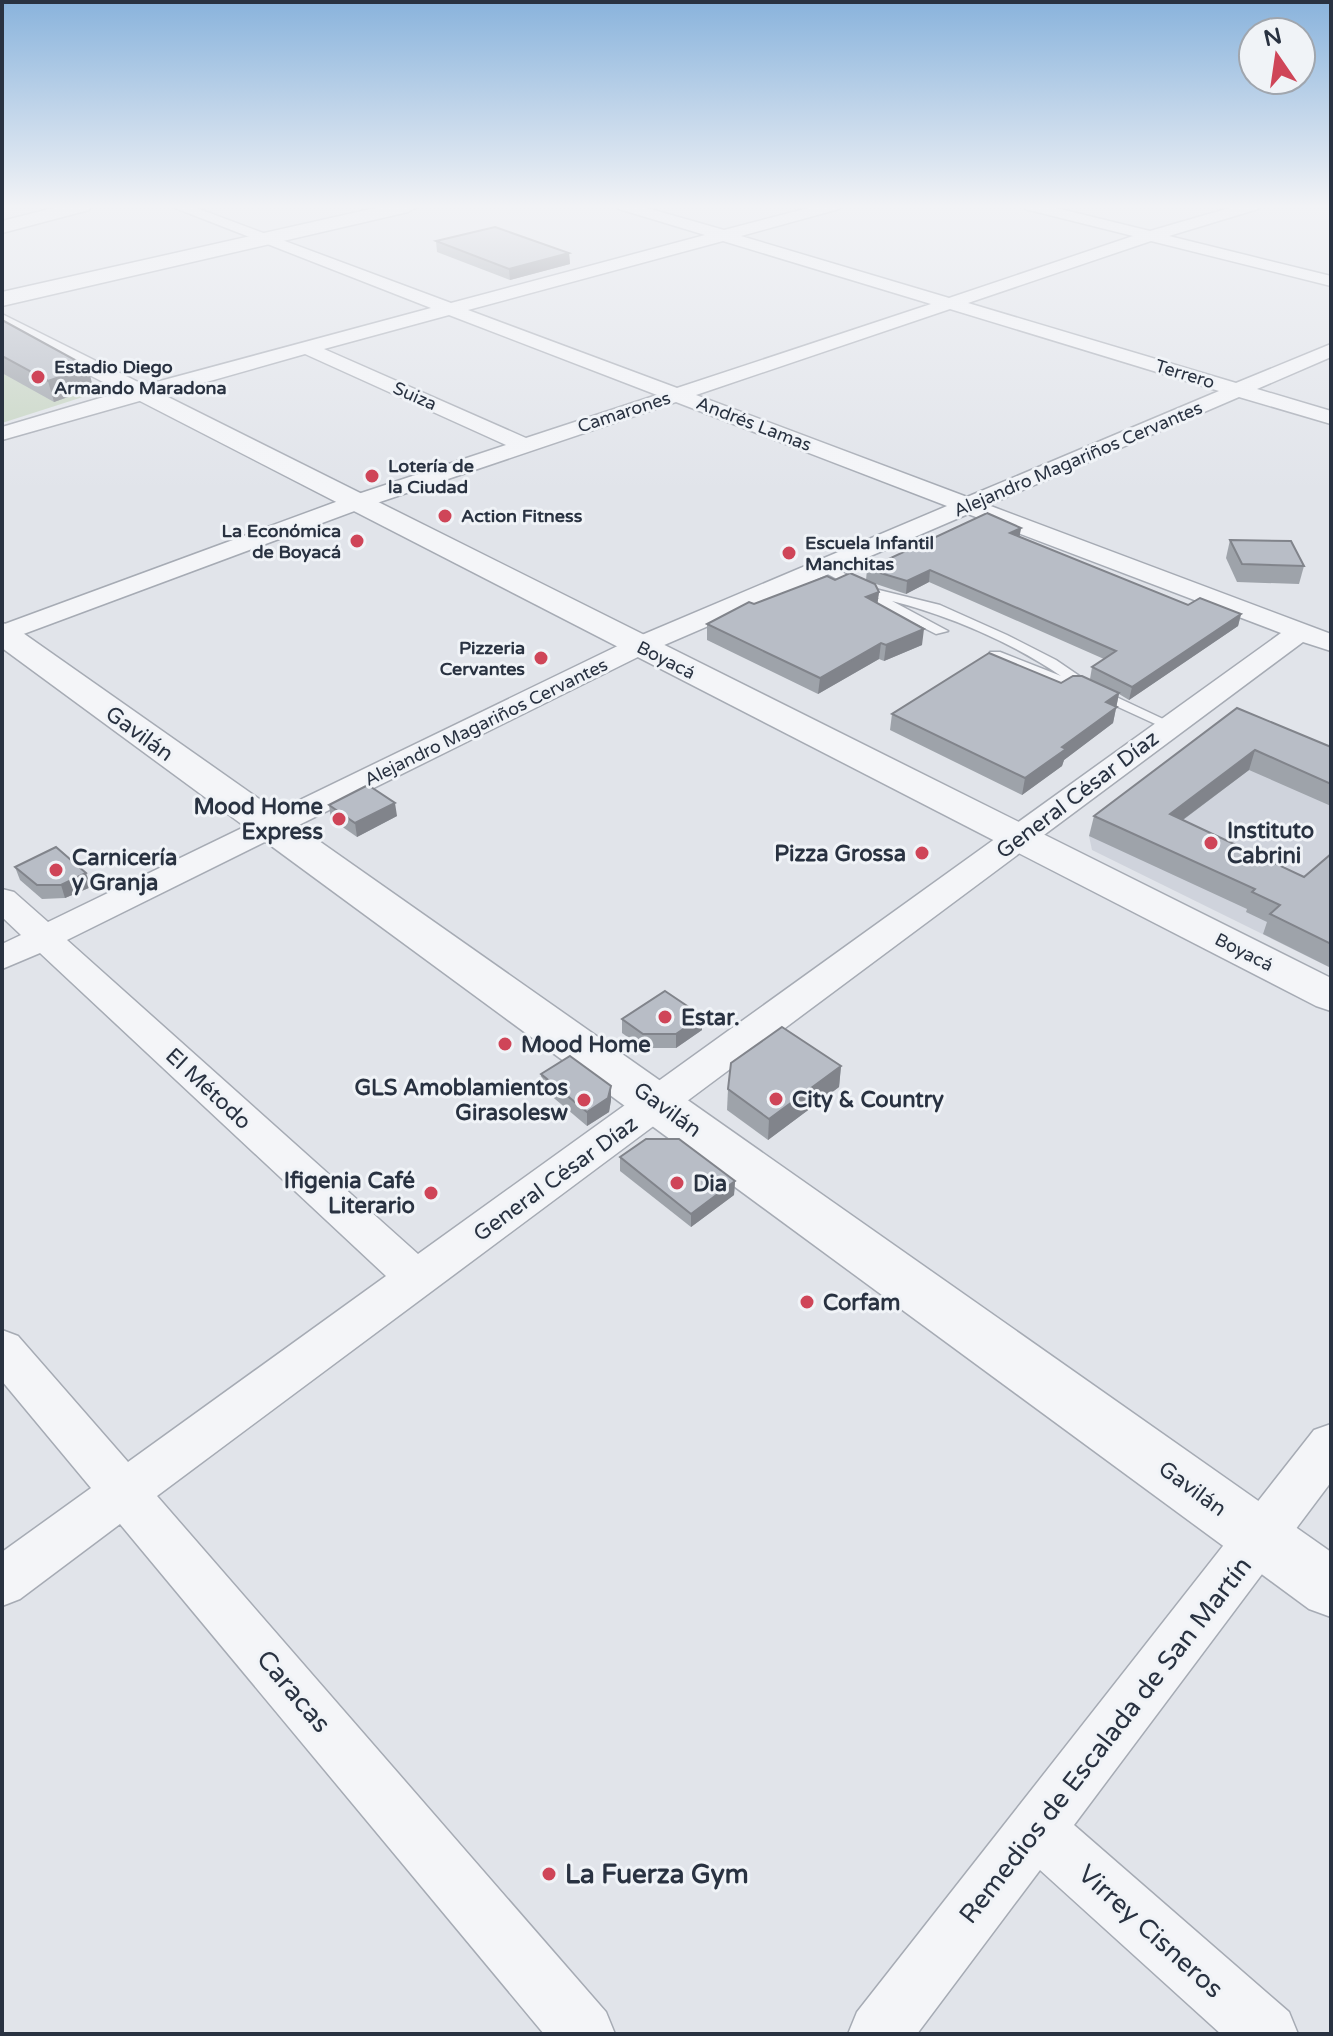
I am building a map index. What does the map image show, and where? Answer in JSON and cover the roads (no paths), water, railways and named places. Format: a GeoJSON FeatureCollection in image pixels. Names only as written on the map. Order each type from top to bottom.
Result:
{"type":"FeatureCollection","features":[{"type":"Feature","properties":{"kind":"street","name":"Andrés Lamas"},"geometry":{"type":"LineString","coordinates":[[430,301],[1331,643]]}},
{"type":"Feature","properties":{"kind":"street"},"geometry":{"type":"LineString","coordinates":[[2,434],[141,392],[481,301]]}},
{"type":"Feature","properties":{"kind":"street","name":"Terrero"},"geometry":{"type":"LineString","coordinates":[[943,301],[1331,418]]}},
{"type":"Feature","properties":{"kind":"street","name":"Camarones"},"geometry":{"type":"LineString","coordinates":[[2,634],[360,501],[956,301]]}},
{"type":"Feature","properties":{"kind":"street","name":"Boyacá"},"geometry":{"type":"LineString","coordinates":[[2,321],[1331,996]]}},
{"type":"Feature","properties":{"kind":"street","name":"Suiza"},"geometry":{"type":"LineString","coordinates":[[305,347],[524,445]]}},
{"type":"Feature","properties":{"kind":"street","name":"Alejandro Magariños Cervantes"},"geometry":{"type":"LineString","coordinates":[[2,958],[639,646],[1331,350]]}},
{"type":"Feature","properties":{"kind":"street","name":"General César Díaz"},"geometry":{"type":"LineString","coordinates":[[2,1582],[1301,631]]}},
{"type":"Feature","properties":{"kind":"street","name":"Gavilán"},"geometry":{"type":"LineString","coordinates":[[2,634],[660,1103],[1331,1588]]}},
{"type":"Feature","properties":{"kind":"street","name":"El Método"},"geometry":{"type":"LineString","coordinates":[[2,899],[416,1278]]}},
{"type":"Feature","properties":{"kind":"street","name":"Caracas"},"geometry":{"type":"LineString","coordinates":[[2,1349],[125,1490],[584,2034]]}},
{"type":"Feature","properties":{"kind":"street","name":"Remedios de Escalada de San Martín"},"geometry":{"type":"LineString","coordinates":[[879,2034],[1331,1445]]}},
{"type":"Feature","properties":{"kind":"street","name":"Virrey Cisneros"},"geometry":{"type":"LineString","coordinates":[[1035,1828],[1267,2034]]}},
{"type":"Feature","properties":{"kind":"lane"},"geometry":{"type":"LineString","coordinates":[[826,568],[941,631]]}},
{"type":"Feature","properties":{"kind":"lane"},"geometry":{"type":"LineString","coordinates":[[871,592],[935,608],[1002,638],[1079,679],[1092,691]]}},
{"type":"Feature","properties":{"kind":"lane"},"geometry":{"type":"LineString","coordinates":[[995,655],[1092,691],[1169,725]]}},
{"type":"Feature","properties":{"kind":"place","name":"Estadio Diego Armando Maradona"},"geometry":{"type":"Point","coordinates":[38,377]}},
{"type":"Feature","properties":{"kind":"place","name":"Lotería de la Ciudad"},"geometry":{"type":"Point","coordinates":[372,476]}},
{"type":"Feature","properties":{"kind":"place","name":"Action Fitness"},"geometry":{"type":"Point","coordinates":[445,516]}},
{"type":"Feature","properties":{"kind":"place","name":"La Económica de Boyacá"},"geometry":{"type":"Point","coordinates":[357,541]}},
{"type":"Feature","properties":{"kind":"place","name":"Escuela Infantil Manchitas"},"geometry":{"type":"Point","coordinates":[789,553]}},
{"type":"Feature","properties":{"kind":"place","name":"Pizzeria Cervantes"},"geometry":{"type":"Point","coordinates":[541,658]}},
{"type":"Feature","properties":{"kind":"place","name":"Mood Home Express"},"geometry":{"type":"Point","coordinates":[339,819]}},
{"type":"Feature","properties":{"kind":"place","name":"Instituto Cabrini"},"geometry":{"type":"Point","coordinates":[1211,843]}},
{"type":"Feature","properties":{"kind":"place","name":"Pizza Grossa"},"geometry":{"type":"Point","coordinates":[922,853]}},
{"type":"Feature","properties":{"kind":"place","name":"Carnicería y Granja"},"geometry":{"type":"Point","coordinates":[56,870]}},
{"type":"Feature","properties":{"kind":"place","name":"Estar."},"geometry":{"type":"Point","coordinates":[665,1017]}},
{"type":"Feature","properties":{"kind":"place","name":"Mood Home"},"geometry":{"type":"Point","coordinates":[505,1044]}},
{"type":"Feature","properties":{"kind":"place","name":"City & Country"},"geometry":{"type":"Point","coordinates":[776,1099]}},
{"type":"Feature","properties":{"kind":"place","name":"GLS Amoblamientos Girasolesw"},"geometry":{"type":"Point","coordinates":[584,1100]}},
{"type":"Feature","properties":{"kind":"place","name":"Dia"},"geometry":{"type":"Point","coordinates":[677,1183]}},
{"type":"Feature","properties":{"kind":"place","name":"Ifigenia Café Literario"},"geometry":{"type":"Point","coordinates":[431,1193]}},
{"type":"Feature","properties":{"kind":"place","name":"Corfam"},"geometry":{"type":"Point","coordinates":[807,1302]}},
{"type":"Feature","properties":{"kind":"place","name":"La Fuerza Gym"},"geometry":{"type":"Point","coordinates":[549,1874]}}]}
